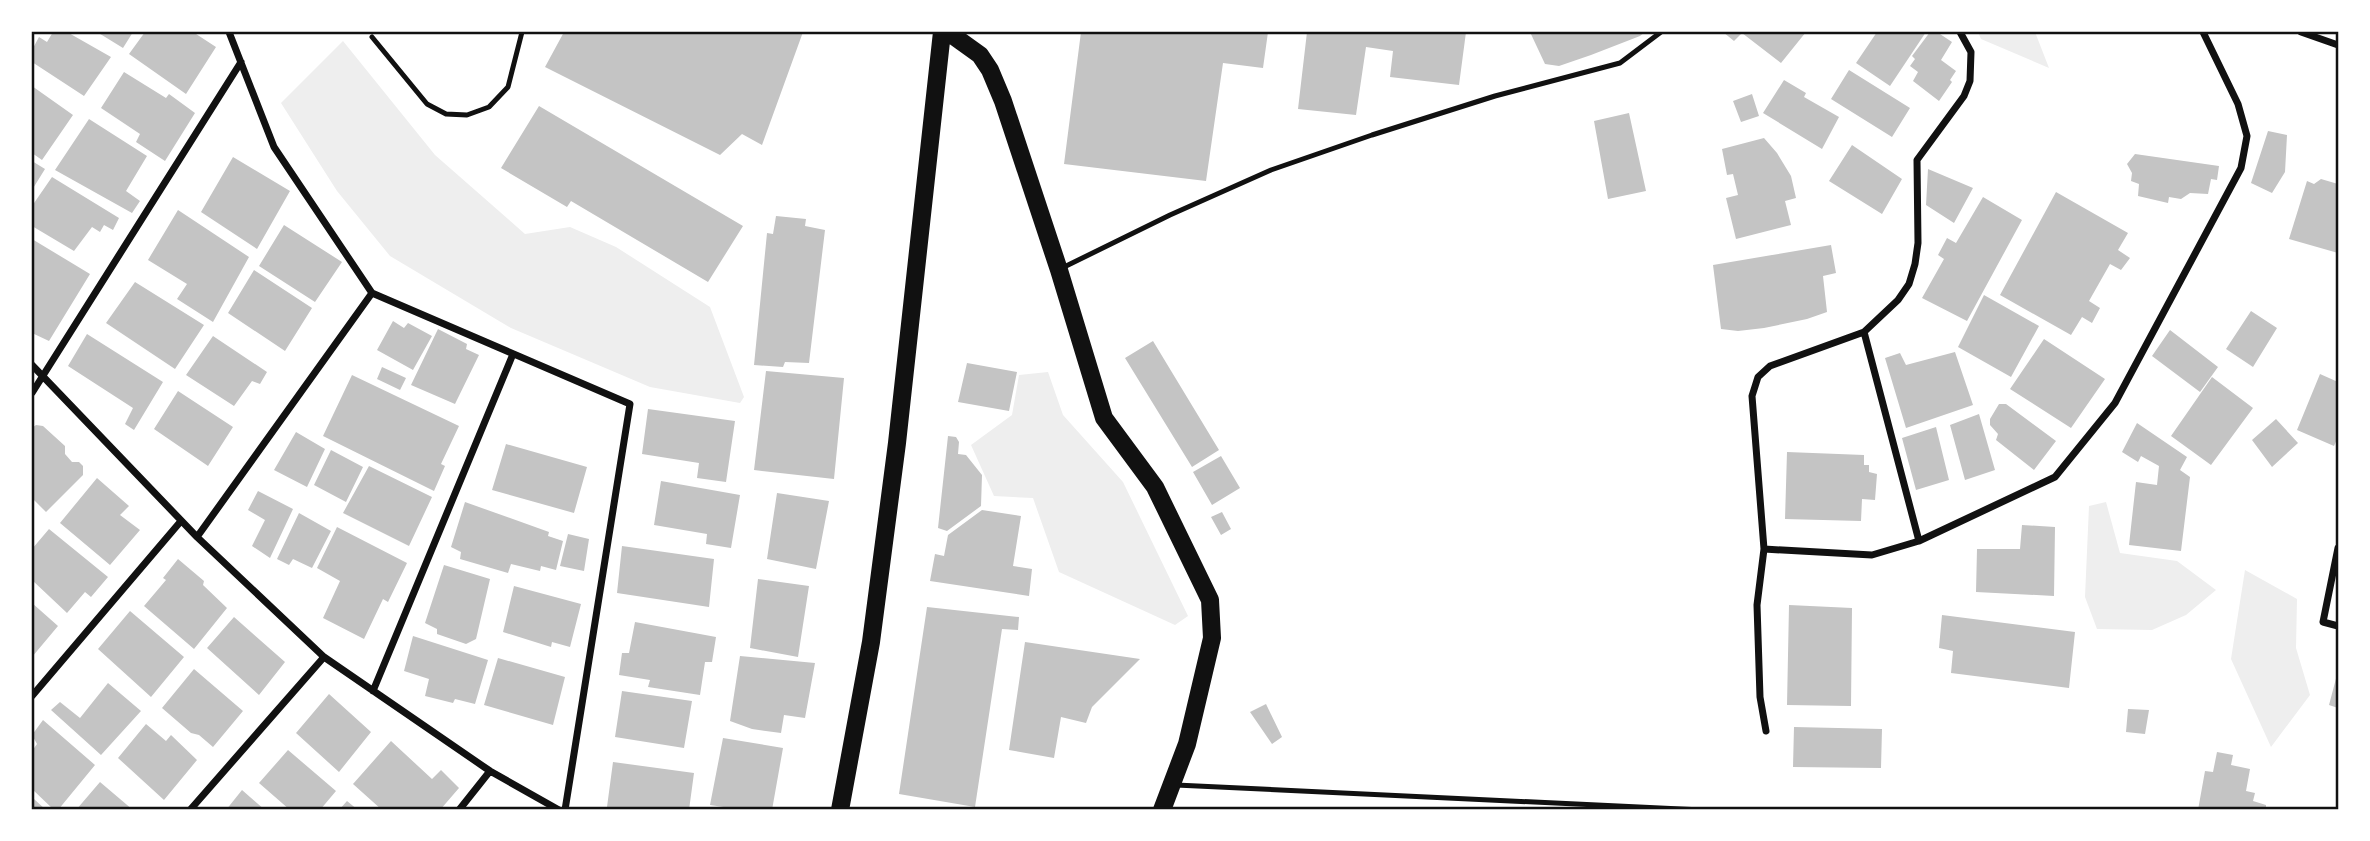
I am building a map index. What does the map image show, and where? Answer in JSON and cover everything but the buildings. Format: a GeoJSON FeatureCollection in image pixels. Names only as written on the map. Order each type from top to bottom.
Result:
{"type":"FeatureCollection","features":[{"type":"Feature","properties":{"kind":"main road"},"geometry":{"type":"LineString","coordinates":[[840,810],[870,642],[897,443],[942,32]]}},
{"type":"Feature","properties":{"kind":"main road"},"geometry":{"type":"LineString","coordinates":[[948,32],[980,55],[990,70],[1003,101],[1059,270],[1104,418],[1155,487],[1210,600],[1212,638],[1186,744],[1162,810]]}},
{"type":"Feature","properties":{"kind":"street"},"geometry":{"type":"LineString","coordinates":[[229,32],[274,147],[372,293],[630,404],[565,810]]}},
{"type":"Feature","properties":{"kind":"street"},"geometry":{"type":"LineString","coordinates":[[1766,731],[1760,697],[1757,605],[1764,549],[1752,396],[1758,377],[1770,366],[1864,332],[1898,300],[1909,284],[1918,243],[1917,160],[1964,96],[1970,81],[1970,52],[1960,32]]}},
{"type":"Feature","properties":{"kind":"street"},"geometry":{"type":"LineString","coordinates":[[1764,549],[1872,555],[1919,541],[2055,477],[2115,403],[2241,168],[2247,136],[2238,104],[2203,32]]}},
{"type":"Feature","properties":{"kind":"street"},"geometry":{"type":"LineString","coordinates":[[2301,32],[2339,46]]}},
{"type":"Feature","properties":{"kind":"street"},"geometry":{"type":"LineString","coordinates":[[32,393],[241,62]]}},
{"type":"Feature","properties":{"kind":"street"},"geometry":{"type":"LineString","coordinates":[[197,537],[372,293]]}},
{"type":"Feature","properties":{"kind":"street"},"geometry":{"type":"LineString","coordinates":[[1864,332],[1919,541]]}},
{"type":"Feature","properties":{"kind":"street"},"geometry":{"type":"LineString","coordinates":[[373,691],[513,354]]}},
{"type":"Feature","properties":{"kind":"street"},"geometry":{"type":"LineString","coordinates":[[32,365],[181,521],[324,657],[491,771],[558,810]]}},
{"type":"Feature","properties":{"kind":"street"},"geometry":{"type":"LineString","coordinates":[[32,696],[181,521]]}},
{"type":"Feature","properties":{"kind":"street"},"geometry":{"type":"LineString","coordinates":[[2339,548],[2323,622],[2339,626]]}},
{"type":"Feature","properties":{"kind":"street"},"geometry":{"type":"LineString","coordinates":[[190,810],[324,657]]}},
{"type":"Feature","properties":{"kind":"street"},"geometry":{"type":"LineString","coordinates":[[458,810],[491,771]]}},
{"type":"Feature","properties":{"kind":"lane"},"geometry":{"type":"LineString","coordinates":[[372,37],[427,104],[446,114],[467,115],[489,107],[508,87],[522,32]]}},
{"type":"Feature","properties":{"kind":"lane"},"geometry":{"type":"LineString","coordinates":[[1059,270],[1170,215],[1271,170],[1495,96],[1620,63],[1661,32]]}},
{"type":"Feature","properties":{"kind":"lane"},"geometry":{"type":"LineString","coordinates":[[1173,785],[1702,810]]}},
{"type":"Feature","properties":{"kind":"shaded area"},"geometry":{"type":"Polygon","coordinates":[[[1978,32],[2035,32],[2049,68],[1981,39],[1978,32]]]}},
{"type":"Feature","properties":{"kind":"shaded area"},"geometry":{"type":"Polygon","coordinates":[[[343,41],[435,155],[525,234],[570,227],[616,247],[710,307],[744,397],[740,403],[650,387],[511,328],[390,256],[337,191],[281,103],[343,41]]]}},
{"type":"Feature","properties":{"kind":"shaded area"},"geometry":{"type":"Polygon","coordinates":[[[1048,372],[1063,415],[1123,482],[1188,616],[1175,625],[1059,572],[1033,498],[994,496],[971,445],[1012,415],[1019,375],[1048,372]]]}},
{"type":"Feature","properties":{"kind":"shaded area"},"geometry":{"type":"Polygon","coordinates":[[[2106,502],[2120,553],[2177,561],[2216,590],[2186,615],[2152,630],[2097,629],[2085,597],[2089,506],[2106,502]]]}},
{"type":"Feature","properties":{"kind":"shaded area"},"geometry":{"type":"Polygon","coordinates":[[[2245,570],[2297,599],[2296,648],[2310,695],[2271,747],[2231,659],[2245,570]]]}}]}
